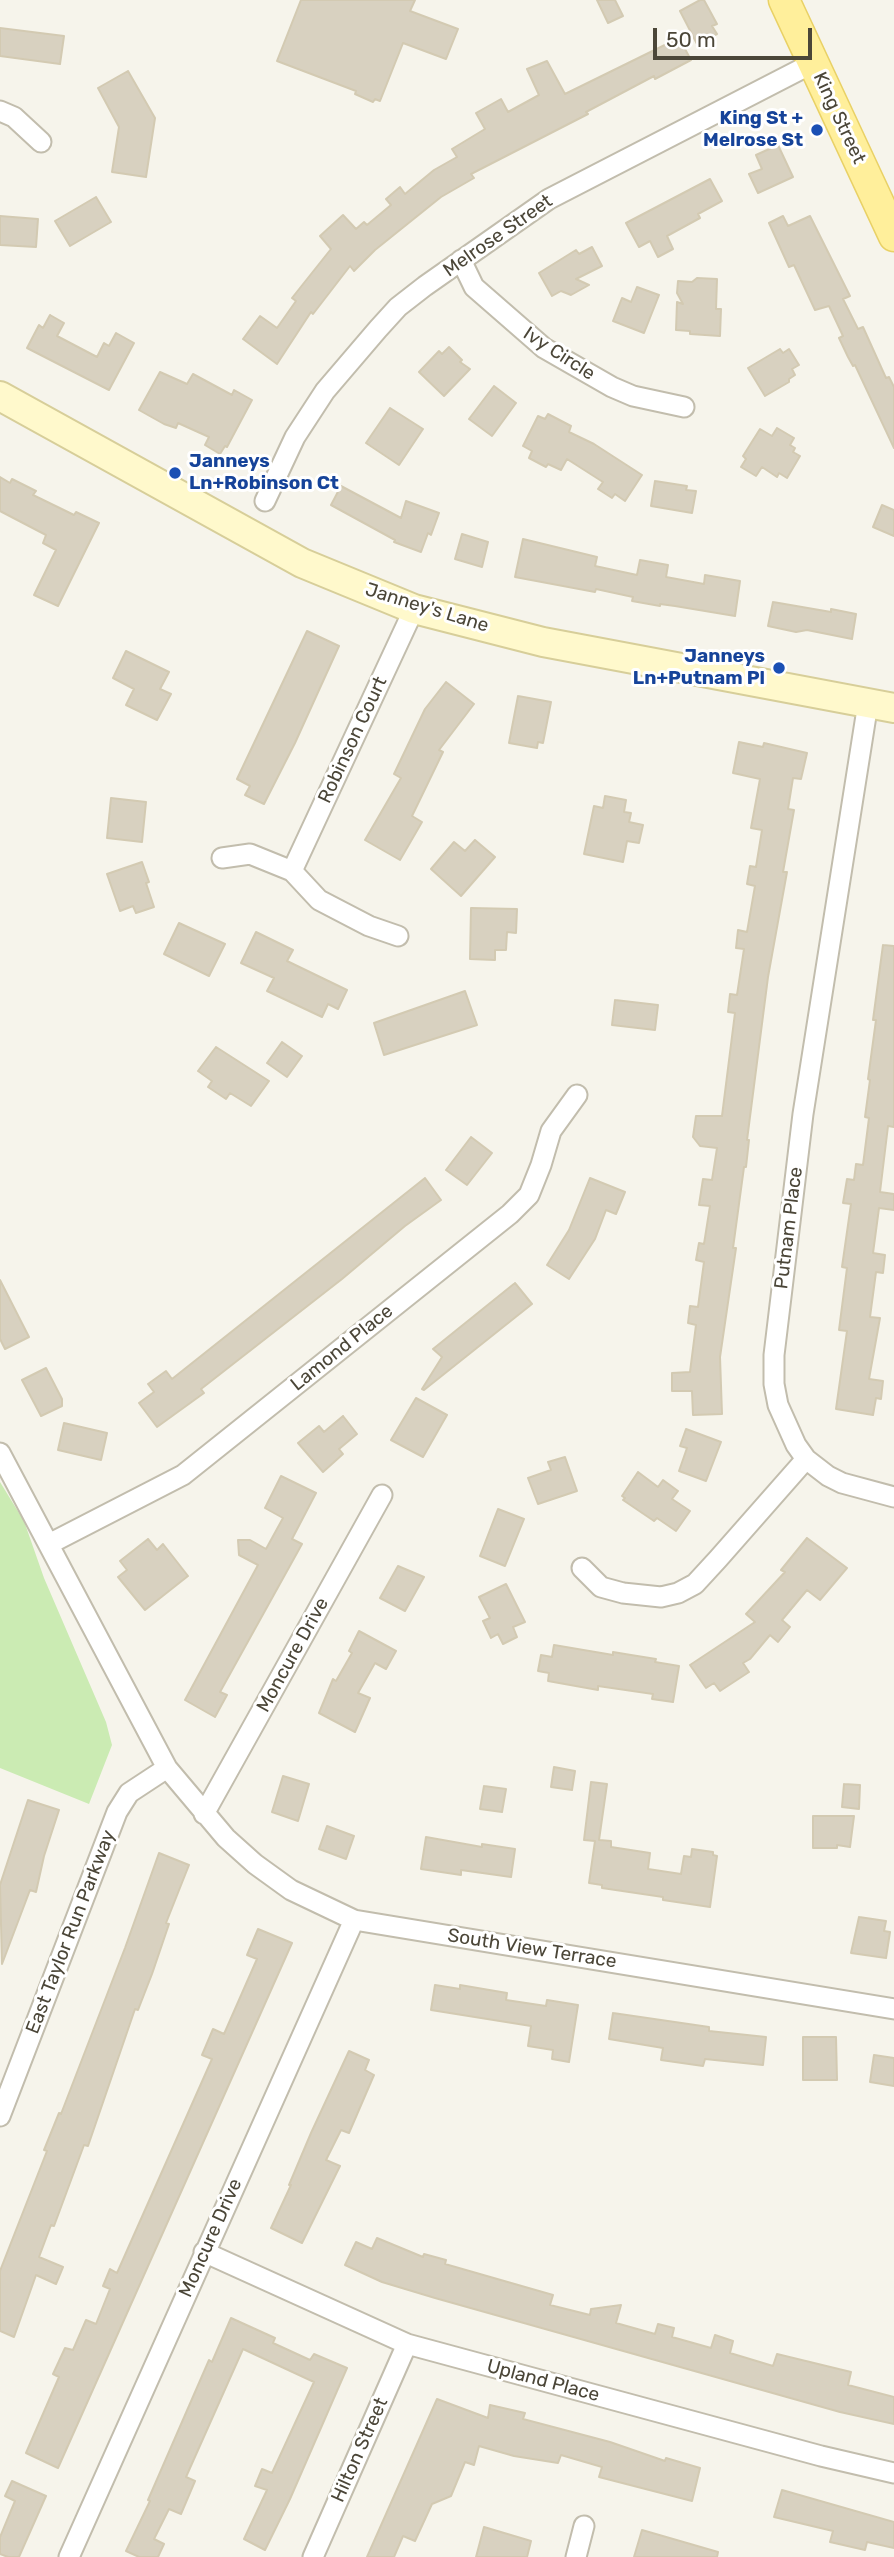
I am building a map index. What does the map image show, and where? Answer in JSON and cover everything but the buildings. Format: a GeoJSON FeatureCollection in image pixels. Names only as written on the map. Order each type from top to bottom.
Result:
{"type":"FeatureCollection","features":[{"type":"Feature","properties":{"kind":"main road","name":"King Street"},"geometry":{"type":"LineString","coordinates":[[784,0],[894,236]]}},
{"type":"Feature","properties":{"kind":"main road","name":"Janney's Lane"},"geometry":{"type":"LineString","coordinates":[[0,396],[302,563],[414,609],[543,642],[881,706]]}},
{"type":"Feature","properties":{"kind":"street","name":"Melrose Street"},"geometry":{"type":"LineString","coordinates":[[265,501],[295,438],[325,391],[350,359],[398,307],[549,198],[813,63]]}},
{"type":"Feature","properties":{"kind":"street"},"geometry":{"type":"LineString","coordinates":[[0,111],[14,117],[41,142]]}},
{"type":"Feature","properties":{"kind":"street","name":"Ivy Circle"},"geometry":{"type":"LineString","coordinates":[[461,260],[474,287],[544,348],[632,396],[684,407]]}},
{"type":"Feature","properties":{"kind":"street","name":"Robinson Court"},"geometry":{"type":"LineString","coordinates":[[292,871],[414,609]]}},
{"type":"Feature","properties":{"kind":"street","name":"Putnam Place"},"geometry":{"type":"LineString","coordinates":[[806,1459],[796,1445],[778,1405],[774,1384],[774,1355],[808,1077],[881,706]]}},
{"type":"Feature","properties":{"kind":"street"},"geometry":{"type":"LineString","coordinates":[[222,858],[250,854],[292,871],[319,900],[369,926],[398,936]]}},
{"type":"Feature","properties":{"kind":"street","name":"Lamond Place"},"geometry":{"type":"LineString","coordinates":[[49,1544],[183,1475],[510,1214],[529,1195],[551,1130],[577,1095]]}},
{"type":"Feature","properties":{"kind":"street"},"geometry":{"type":"LineString","coordinates":[[0,1453],[167,1768],[204,1814]]}},
{"type":"Feature","properties":{"kind":"street"},"geometry":{"type":"LineString","coordinates":[[582,1568],[601,1587],[623,1593],[662,1597],[678,1593],[695,1584],[806,1459],[842,1483],[894,1497]]}},
{"type":"Feature","properties":{"kind":"street","name":"Moncure Drive"},"geometry":{"type":"LineString","coordinates":[[204,1814],[382,1495]]}},
{"type":"Feature","properties":{"kind":"street","name":"East Taylor Run Parkway"},"geometry":{"type":"LineString","coordinates":[[0,2116],[121,1804],[129,1793],[167,1768]]}},
{"type":"Feature","properties":{"kind":"street","name":"South View Terrace"},"geometry":{"type":"LineString","coordinates":[[204,1814],[256,1864],[282,1883],[354,1920],[894,2009]]}},
{"type":"Feature","properties":{"kind":"street","name":"Moncure Drive"},"geometry":{"type":"LineString","coordinates":[[69,2557],[354,1920]]}},
{"type":"Feature","properties":{"kind":"street","name":"Upland Place"},"geometry":{"type":"LineString","coordinates":[[204,2252],[407,2344],[821,2456],[894,2473]]}},
{"type":"Feature","properties":{"kind":"street","name":"Hilton Street"},"geometry":{"type":"LineString","coordinates":[[313,2557],[407,2344]]}},
{"type":"Feature","properties":{"kind":"street"},"geometry":{"type":"LineString","coordinates":[[576,2557],[584,2526]]}},
{"type":"Feature","properties":{"kind":"green space"},"geometry":{"type":"Polygon","coordinates":[[[0,1482],[24,1521],[44,1578],[106,1722],[112,1745],[89,1804],[0,1768],[0,1482]]]}},
{"type":"Feature","properties":{"kind":"place","name":"King St + Melrose St"},"geometry":{"type":"Point","coordinates":[817,130]}},
{"type":"Feature","properties":{"kind":"place","name":"Janneys Ln+Robinson Ct"},"geometry":{"type":"Point","coordinates":[175,473]}},
{"type":"Feature","properties":{"kind":"place","name":"Janneys Ln+Putnam Pl"},"geometry":{"type":"Point","coordinates":[779,668]}}]}
